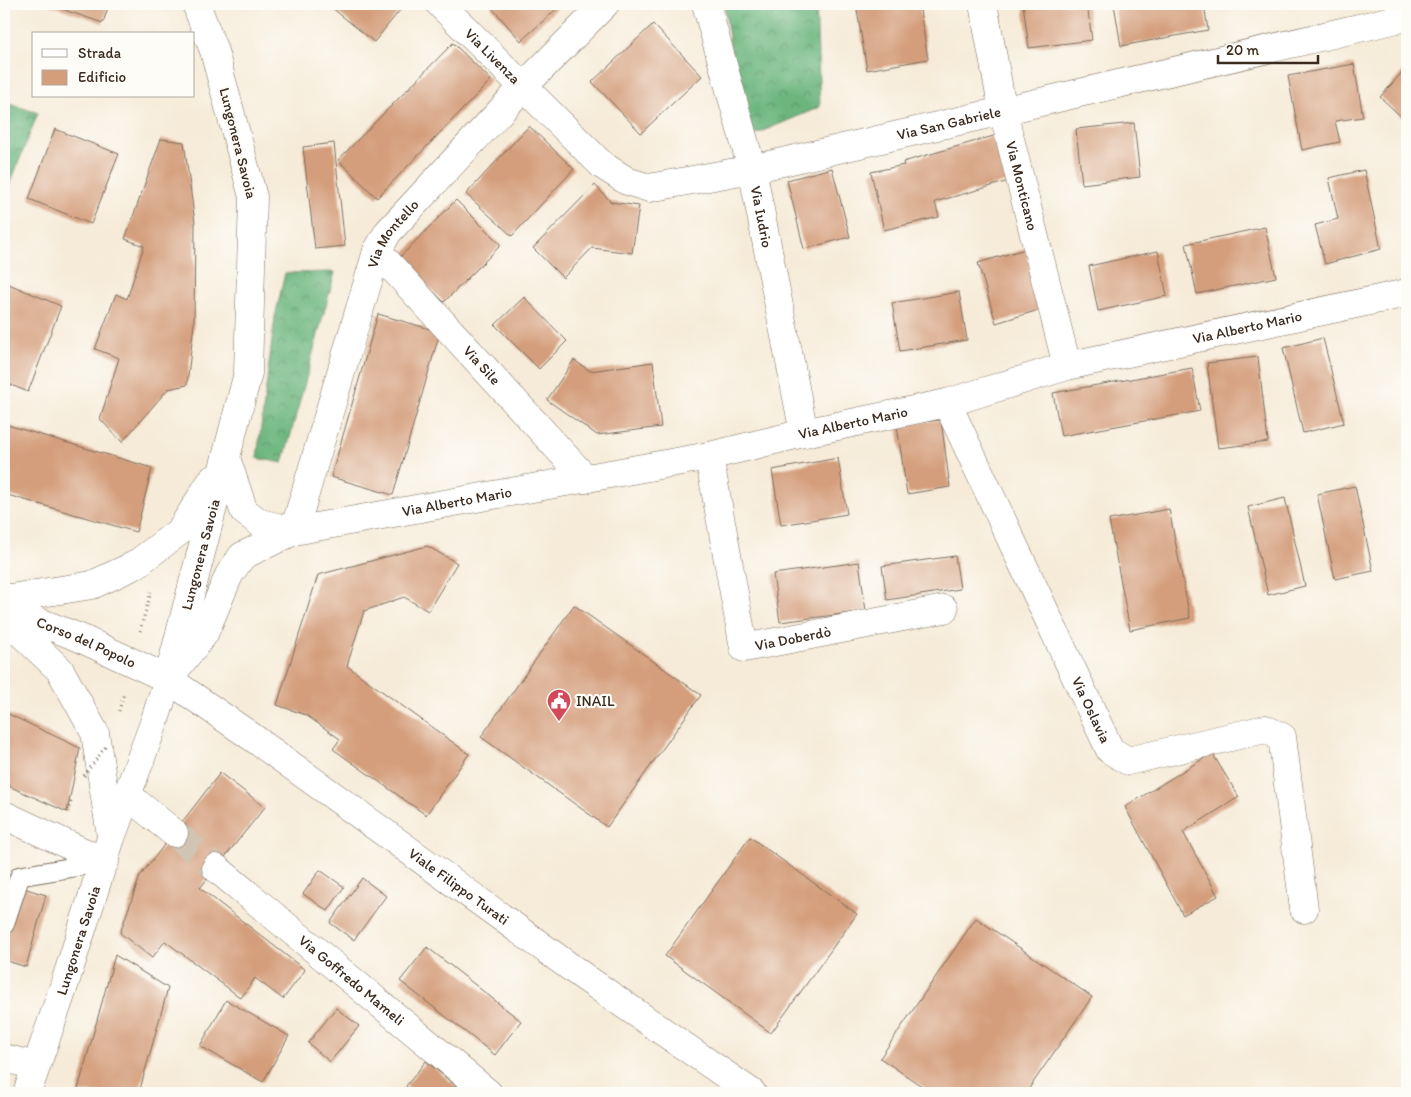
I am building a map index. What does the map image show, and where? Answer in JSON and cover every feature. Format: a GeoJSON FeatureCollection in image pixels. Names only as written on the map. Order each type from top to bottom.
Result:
{"type":"FeatureCollection","features":[{"type":"Feature","properties":{"kind":"street","name":"Lungonera Savoia"},"geometry":{"type":"LineString","coordinates":[[27,1093],[127,794],[154,723],[168,679],[248,373],[253,197],[214,51],[196,4]]}},
{"type":"Feature","properties":{"kind":"street","name":"Via Livenza"},"geometry":{"type":"LineString","coordinates":[[440,4],[524,86]]}},
{"type":"Feature","properties":{"kind":"street","name":"Via Montello"},"geometry":{"type":"LineString","coordinates":[[294,531],[377,251],[388,232],[524,86],[606,4]]}},
{"type":"Feature","properties":{"kind":"street","name":"Via Iudrio"},"geometry":{"type":"LineString","coordinates":[[706,4],[752,169],[804,433]]}},
{"type":"Feature","properties":{"kind":"street","name":"Via Monticano"},"geometry":{"type":"LineString","coordinates":[[983,4],[1003,111],[1066,366]]}},
{"type":"Feature","properties":{"kind":"street","name":"Via San Gabriele"},"geometry":{"type":"LineString","coordinates":[[524,86],[602,166],[627,181],[649,188],[752,169],[1003,111],[1403,13]]}},
{"type":"Feature","properties":{"kind":"street","name":"Via Sile"},"geometry":{"type":"LineString","coordinates":[[377,251],[586,478]]}},
{"type":"Feature","properties":{"kind":"street","name":"Via Alberto Mario"},"geometry":{"type":"LineString","coordinates":[[168,679],[204,634],[229,575],[242,556],[294,531],[709,456],[804,433],[947,403],[1066,366],[1407,293]]}},
{"type":"Feature","properties":{"kind":"street","name":"Via Oslavia"},"geometry":{"type":"LineString","coordinates":[[947,403],[1110,750],[1128,761],[1265,729],[1282,737],[1304,909]]}},
{"type":"Feature","properties":{"kind":"street","name":"Via Doberdò"},"geometry":{"type":"LineString","coordinates":[[709,456],[744,648],[944,609]]}},
{"type":"Feature","properties":{"kind":"street","name":"Via Alberto Mario"},"geometry":{"type":"LineString","coordinates":[[226,458],[244,511],[260,523],[294,531]]}},
{"type":"Feature","properties":{"kind":"street"},"geometry":{"type":"LineString","coordinates":[[4,599],[92,585],[135,565],[180,532],[226,458]]}},
{"type":"Feature","properties":{"kind":"street","name":"Corso del Popolo"},"geometry":{"type":"LineString","coordinates":[[4,608],[80,638],[168,679]]}},
{"type":"Feature","properties":{"kind":"street"},"geometry":{"type":"LineString","coordinates":[[4,617],[60,670],[94,733],[108,850],[4,815]]}},
{"type":"Feature","properties":{"kind":"street","name":"Viale Filippo Turati"},"geometry":{"type":"LineString","coordinates":[[168,679],[252,737],[584,977],[752,1093]]}},
{"type":"Feature","properties":{"kind":"street"},"geometry":{"type":"LineString","coordinates":[[127,794],[174,833]]}},
{"type":"Feature","properties":{"kind":"street","name":"Via Goffredo Mameli"},"geometry":{"type":"LineString","coordinates":[[216,868],[488,1093]]}},
{"type":"Feature","properties":{"kind":"street"},"geometry":{"type":"LineString","coordinates":[[4,1058],[36,1066]]}},
{"type":"Feature","properties":{"kind":"lane"},"geometry":{"type":"LineString","coordinates":[[4,925],[20,876],[108,850]]}},
{"type":"Feature","properties":{"kind":"path"},"geometry":{"type":"LineString","coordinates":[[84,776],[106,746]]}},
{"type":"Feature","properties":{"kind":"green space"},"geometry":{"type":"Polygon","coordinates":[[[724,4],[816,4],[820,107],[744,139],[724,4]]]}},
{"type":"Feature","properties":{"kind":"green space"},"geometry":{"type":"Polygon","coordinates":[[[4,91],[7,103],[38,113],[4,199],[4,91]]]}},
{"type":"Feature","properties":{"kind":"green space"},"geometry":{"type":"Polygon","coordinates":[[[335,272],[283,463],[257,458],[275,317],[285,273],[335,272]]]}},
{"type":"Feature","properties":{"kind":"building"},"geometry":{"type":"Polygon","coordinates":[[[47,4],[109,4],[103,23],[47,4]]]}},
{"type":"Feature","properties":{"kind":"building"},"geometry":{"type":"Polygon","coordinates":[[[334,4],[405,4],[374,42],[331,7],[334,4]]]}},
{"type":"Feature","properties":{"kind":"building"},"geometry":{"type":"Polygon","coordinates":[[[494,4],[562,4],[521,41],[491,7],[494,4]]]}},
{"type":"Feature","properties":{"kind":"building"},"geometry":{"type":"Polygon","coordinates":[[[856,4],[919,4],[928,59],[867,70],[856,4]]]}},
{"type":"Feature","properties":{"kind":"building"},"geometry":{"type":"Polygon","coordinates":[[[1023,4],[1087,4],[1092,40],[1029,48],[1023,4]]]}},
{"type":"Feature","properties":{"kind":"building"},"geometry":{"type":"Polygon","coordinates":[[[1114,4],[1204,4],[1208,30],[1121,46],[1114,4]]]}},
{"type":"Feature","properties":{"kind":"building"},"geometry":{"type":"Polygon","coordinates":[[[653,24],[702,76],[641,133],[592,82],[653,24]]]}},
{"type":"Feature","properties":{"kind":"building"},"geometry":{"type":"Polygon","coordinates":[[[453,43],[491,80],[377,198],[338,160],[453,43]]]}},
{"type":"Feature","properties":{"kind":"building"},"geometry":{"type":"Polygon","coordinates":[[[1354,64],[1363,117],[1335,121],[1340,142],[1302,150],[1288,76],[1354,64]]]}},
{"type":"Feature","properties":{"kind":"building"},"geometry":{"type":"Polygon","coordinates":[[[1407,67],[1407,122],[1380,97],[1407,67]]]}},
{"type":"Feature","properties":{"kind":"building"},"geometry":{"type":"Polygon","coordinates":[[[1134,123],[1140,177],[1082,184],[1076,129],[1134,123]]]}},
{"type":"Feature","properties":{"kind":"building"},"geometry":{"type":"Polygon","coordinates":[[[529,126],[574,169],[512,236],[466,194],[529,126]]]}},
{"type":"Feature","properties":{"kind":"building"},"geometry":{"type":"Polygon","coordinates":[[[55,129],[119,154],[91,224],[29,199],[55,129]]]}},
{"type":"Feature","properties":{"kind":"building"},"geometry":{"type":"Polygon","coordinates":[[[997,135],[1009,181],[935,202],[939,217],[884,230],[871,172],[904,165],[903,162],[997,135]]]}},
{"type":"Feature","properties":{"kind":"building"},"geometry":{"type":"Polygon","coordinates":[[[161,139],[184,142],[195,223],[194,323],[187,385],[168,389],[122,442],[100,419],[119,358],[95,349],[116,294],[127,299],[144,246],[125,239],[161,139]]]}},
{"type":"Feature","properties":{"kind":"building"},"geometry":{"type":"Polygon","coordinates":[[[334,143],[345,246],[315,249],[303,147],[334,143]]]}},
{"type":"Feature","properties":{"kind":"building"},"geometry":{"type":"Polygon","coordinates":[[[832,168],[850,237],[804,249],[787,180],[832,168]]]}},
{"type":"Feature","properties":{"kind":"building"},"geometry":{"type":"Polygon","coordinates":[[[1364,170],[1381,249],[1325,264],[1315,225],[1338,219],[1329,178],[1364,170]]]}},
{"type":"Feature","properties":{"kind":"building"},"geometry":{"type":"Polygon","coordinates":[[[595,185],[611,202],[639,206],[632,253],[592,248],[563,278],[533,248],[595,185]]]}},
{"type":"Feature","properties":{"kind":"building"},"geometry":{"type":"Polygon","coordinates":[[[456,200],[501,245],[444,302],[399,258],[456,200]]]}},
{"type":"Feature","properties":{"kind":"building"},"geometry":{"type":"Polygon","coordinates":[[[1407,204],[1407,220],[1406,220],[1404,205],[1407,204]]]}},
{"type":"Feature","properties":{"kind":"building"},"geometry":{"type":"Polygon","coordinates":[[[1265,227],[1276,277],[1197,294],[1186,244],[1265,227]]]}},
{"type":"Feature","properties":{"kind":"building"},"geometry":{"type":"Polygon","coordinates":[[[1025,249],[1042,309],[996,323],[978,263],[1025,249]]]}},
{"type":"Feature","properties":{"kind":"building"},"geometry":{"type":"Polygon","coordinates":[[[1158,251],[1167,296],[1098,311],[1089,266],[1158,251]]]}},
{"type":"Feature","properties":{"kind":"building"},"geometry":{"type":"Polygon","coordinates":[[[4,282],[61,306],[28,392],[4,382],[4,282]]]}},
{"type":"Feature","properties":{"kind":"building"},"geometry":{"type":"Polygon","coordinates":[[[959,292],[967,340],[900,351],[892,303],[959,292]]]}},
{"type":"Feature","properties":{"kind":"building"},"geometry":{"type":"Polygon","coordinates":[[[524,297],[567,341],[539,369],[495,325],[524,297]]]}},
{"type":"Feature","properties":{"kind":"building"},"geometry":{"type":"Polygon","coordinates":[[[378,314],[440,332],[393,495],[331,477],[378,314]]]}},
{"type":"Feature","properties":{"kind":"building"},"geometry":{"type":"Polygon","coordinates":[[[1323,338],[1344,423],[1303,433],[1283,348],[1323,338]]]}},
{"type":"Feature","properties":{"kind":"building"},"geometry":{"type":"Polygon","coordinates":[[[1258,357],[1268,442],[1218,448],[1207,363],[1258,357]]]}},
{"type":"Feature","properties":{"kind":"building"},"geometry":{"type":"Polygon","coordinates":[[[574,360],[590,371],[653,362],[661,427],[597,435],[547,400],[574,360]]]}},
{"type":"Feature","properties":{"kind":"building"},"geometry":{"type":"Polygon","coordinates":[[[1192,368],[1200,411],[1061,436],[1053,393],[1192,368]]]}},
{"type":"Feature","properties":{"kind":"building"},"geometry":{"type":"Polygon","coordinates":[[[941,420],[950,487],[907,494],[897,425],[941,420]]]}},
{"type":"Feature","properties":{"kind":"building"},"geometry":{"type":"Polygon","coordinates":[[[4,424],[152,468],[136,532],[4,494],[4,424]]]}},
{"type":"Feature","properties":{"kind":"building"},"geometry":{"type":"Polygon","coordinates":[[[838,458],[847,514],[781,525],[772,470],[838,458]]]}},
{"type":"Feature","properties":{"kind":"building"},"geometry":{"type":"Polygon","coordinates":[[[1355,486],[1373,571],[1335,579],[1317,494],[1355,486]]]}},
{"type":"Feature","properties":{"kind":"building"},"geometry":{"type":"Polygon","coordinates":[[[1285,498],[1305,586],[1268,595],[1248,507],[1285,498]]]}},
{"type":"Feature","properties":{"kind":"building"},"geometry":{"type":"Polygon","coordinates":[[[1169,509],[1190,618],[1130,630],[1109,520],[1169,509]]]}},
{"type":"Feature","properties":{"kind":"building"},"geometry":{"type":"Polygon","coordinates":[[[427,546],[457,563],[428,611],[404,597],[364,611],[347,666],[469,754],[426,815],[333,749],[340,739],[306,715],[277,705],[318,575],[427,546]]]}},
{"type":"Feature","properties":{"kind":"building"},"geometry":{"type":"Polygon","coordinates":[[[955,556],[960,589],[887,600],[882,566],[955,556]]]}},
{"type":"Feature","properties":{"kind":"building"},"geometry":{"type":"Polygon","coordinates":[[[859,562],[866,611],[780,622],[773,574],[859,562]]]}},
{"type":"Feature","properties":{"kind":"building"},"geometry":{"type":"Polygon","coordinates":[[[574,605],[701,695],[607,827],[481,737],[574,605]]]}},
{"type":"Feature","properties":{"kind":"building"},"geometry":{"type":"Polygon","coordinates":[[[4,712],[80,748],[67,812],[4,784],[4,712]]]}},
{"type":"Feature","properties":{"kind":"building"},"geometry":{"type":"Polygon","coordinates":[[[1212,753],[1239,797],[1183,832],[1218,896],[1183,915],[1125,807],[1212,753]]]}},
{"type":"Feature","properties":{"kind":"building"},"geometry":{"type":"Polygon","coordinates":[[[220,773],[265,807],[200,888],[305,970],[283,999],[255,978],[241,998],[165,941],[152,958],[120,933],[140,876],[220,773]]]}},
{"type":"Feature","properties":{"kind":"building"},"geometry":{"type":"Polygon","coordinates":[[[750,837],[857,914],[771,1033],[665,956],[750,837]]]}},
{"type":"Feature","properties":{"kind":"building"},"geometry":{"type":"Polygon","coordinates":[[[320,870],[344,887],[328,911],[303,894],[320,870]]]}},
{"type":"Feature","properties":{"kind":"building"},"geometry":{"type":"Polygon","coordinates":[[[362,878],[386,896],[354,940],[330,923],[362,878]]]}},
{"type":"Feature","properties":{"kind":"building"},"geometry":{"type":"Polygon","coordinates":[[[4,882],[46,895],[26,967],[4,960],[4,882]]]}},
{"type":"Feature","properties":{"kind":"building"},"geometry":{"type":"Polygon","coordinates":[[[976,918],[1092,997],[1026,1093],[932,1093],[880,1058],[976,918]]]}},
{"type":"Feature","properties":{"kind":"building"},"geometry":{"type":"Polygon","coordinates":[[[427,947],[521,1021],[495,1055],[400,981],[427,947]]]}},
{"type":"Feature","properties":{"kind":"building"},"geometry":{"type":"Polygon","coordinates":[[[115,955],[168,988],[139,1093],[77,1093],[115,955]]]}},
{"type":"Feature","properties":{"kind":"building"},"geometry":{"type":"Polygon","coordinates":[[[226,1000],[289,1036],[263,1082],[200,1046],[226,1000]]]}},
{"type":"Feature","properties":{"kind":"building"},"geometry":{"type":"Polygon","coordinates":[[[336,1008],[359,1026],[330,1062],[308,1043],[336,1008]]]}},
{"type":"Feature","properties":{"kind":"building"},"geometry":{"type":"Polygon","coordinates":[[[426,1061],[464,1093],[414,1093],[406,1086],[426,1061]]]}},
{"type":"Feature","properties":{"kind":"tunnel"},"geometry":{"type":"LineString","coordinates":[[174,833],[216,868]]}},
{"type":"Feature","properties":{"kind":"place","name":"INAIL"},"geometry":{"type":"Point","coordinates":[559,722]}}]}
